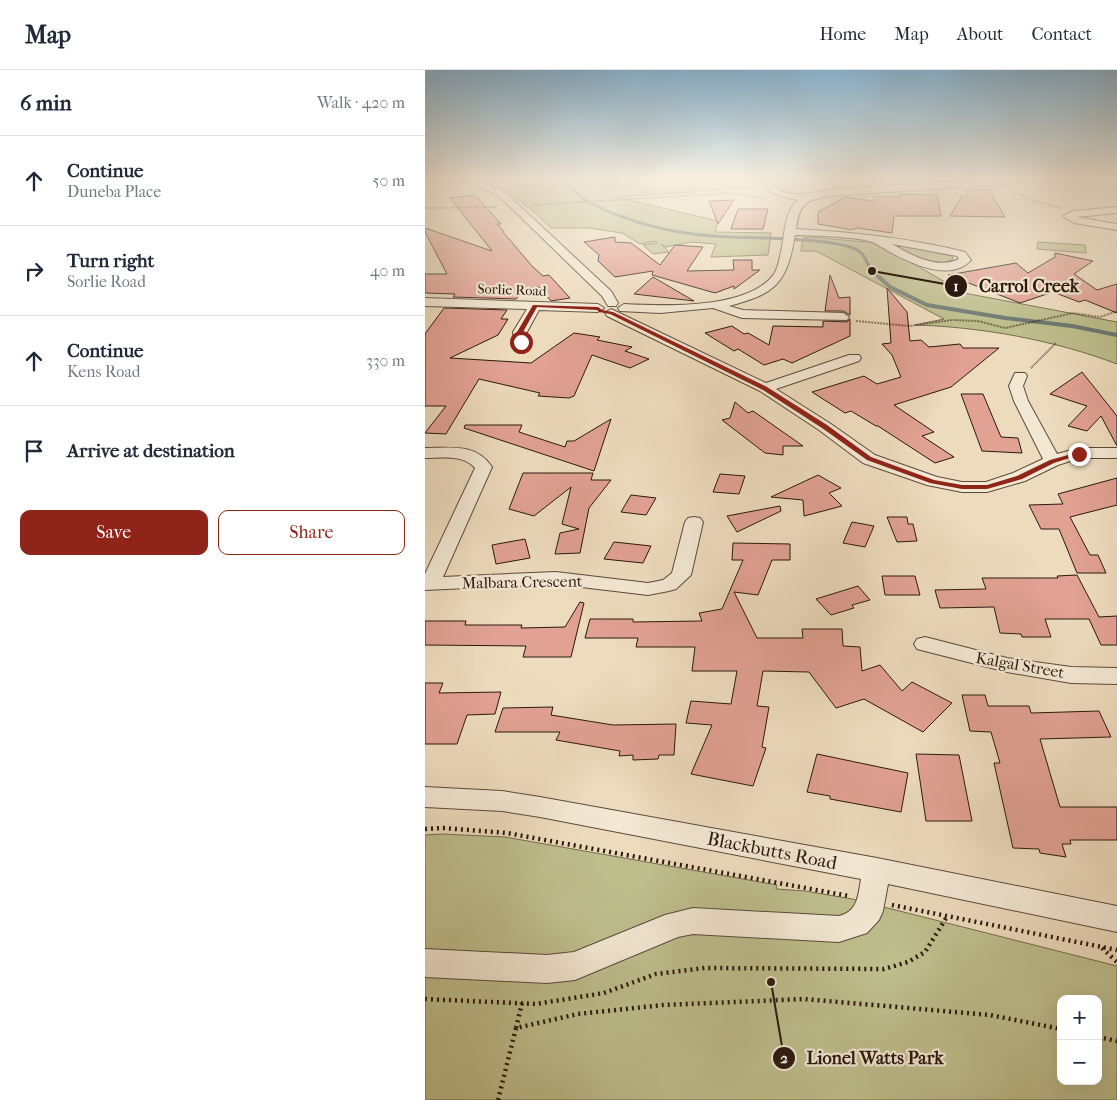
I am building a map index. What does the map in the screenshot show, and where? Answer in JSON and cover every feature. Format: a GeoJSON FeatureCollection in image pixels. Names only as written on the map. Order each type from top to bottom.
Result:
{"type":"FeatureCollection","features":[{"type":"Feature","properties":{"kind":"street"},"geometry":{"type":"LineString","coordinates":[[536,226],[607,294],[611,308],[765,388],[825,426],[869,459],[933,481],[962,487],[987,487],[1019,477],[1052,461],[1079,454],[1117,453]]}},
{"type":"Feature","properties":{"kind":"street","name":"Sorlie Road"},"geometry":{"type":"LineString","coordinates":[[425,302],[678,309],[715,305],[753,295],[769,286],[778,277],[791,226]]}},
{"type":"Feature","properties":{"kind":"street"},"geometry":{"type":"LineString","coordinates":[[790,232],[890,239],[961,254],[965,260],[960,264],[949,265],[919,262],[873,238]]}},
{"type":"Feature","properties":{"kind":"street"},"geometry":{"type":"LineString","coordinates":[[715,305],[742,314],[843,316]]}},
{"type":"Feature","properties":{"kind":"street"},"geometry":{"type":"LineString","coordinates":[[521,342],[520,332],[535,306]]}},
{"type":"Feature","properties":{"kind":"street"},"geometry":{"type":"LineString","coordinates":[[765,388],[854,358]]}},
{"type":"Feature","properties":{"kind":"street"},"geometry":{"type":"LineString","coordinates":[[1020,376],[1016,386],[1021,401],[1052,461]]}},
{"type":"Feature","properties":{"kind":"street"},"geometry":{"type":"LineString","coordinates":[[425,453],[461,453],[475,457],[483,467],[427,584]]}},
{"type":"Feature","properties":{"kind":"street","name":"Malbara Crescent"},"geometry":{"type":"LineString","coordinates":[[427,584],[556,578],[648,589],[669,585],[681,575],[694,522]]}},
{"type":"Feature","properties":{"kind":"street","name":"Kalgal Street"},"geometry":{"type":"LineString","coordinates":[[925,644],[1007,665],[1071,675],[1117,676]]}},
{"type":"Feature","properties":{"kind":"street","name":"Blackbutts Road"},"geometry":{"type":"LineString","coordinates":[[425,798],[465,798],[521,804],[877,870],[1117,919]]}},
{"type":"Feature","properties":{"kind":"street"},"geometry":{"type":"LineString","coordinates":[[425,963],[547,969],[575,966],[675,924],[693,921],[839,929],[857,924],[869,911],[877,870]]}},
{"type":"Feature","properties":{"kind":"path"},"geometry":{"type":"LineString","coordinates":[[843,316],[860,322],[899,326],[920,326],[952,320],[978,321],[1005,328],[1073,313],[1100,317],[1117,311]]}},
{"type":"Feature","properties":{"kind":"path"},"geometry":{"type":"LineString","coordinates":[[1020,376],[1056,343]]}},
{"type":"Feature","properties":{"kind":"path"},"geometry":{"type":"LineString","coordinates":[[425,829],[443,828],[507,833],[871,900],[1117,950]]}},
{"type":"Feature","properties":{"kind":"path"},"geometry":{"type":"LineString","coordinates":[[425,999],[536,1004],[604,993],[655,974],[705,968],[884,969],[908,962],[925,952],[949,915]]}},
{"type":"Feature","properties":{"kind":"path"},"geometry":{"type":"LineString","coordinates":[[1102,948],[1117,962]]}},
{"type":"Feature","properties":{"kind":"path"},"geometry":{"type":"LineString","coordinates":[[516,1028],[578,1014],[663,1005],[803,999],[989,1015],[1057,1029]]}},
{"type":"Feature","properties":{"kind":"path"},"geometry":{"type":"LineString","coordinates":[[498,1100],[521,1003]]}},
{"type":"Feature","properties":{"kind":"path"},"geometry":{"type":"LineString","coordinates":[[1102,1038],[1117,1041]]}},
{"type":"Feature","properties":{"kind":"green space"},"geometry":{"type":"Polygon","coordinates":[[[549,226],[717,226],[715,232],[771,233],[768,255],[711,257],[716,244],[691,242],[666,247],[661,244],[669,252],[653,254],[643,245],[657,243],[655,241],[640,244],[622,233],[589,228],[551,228],[549,226]]]}},
{"type":"Feature","properties":{"kind":"green space"},"geometry":{"type":"Polygon","coordinates":[[[803,238],[878,243],[964,293],[1117,322],[1117,364],[1068,348],[1017,336],[940,326],[915,325],[944,319],[816,251],[801,251],[803,238]]]}},
{"type":"Feature","properties":{"kind":"green space"},"geometry":{"type":"Polygon","coordinates":[[[1038,242],[1085,245],[1086,253],[1037,249],[1038,242]]]}},
{"type":"Feature","properties":{"kind":"green space"},"geometry":{"type":"Polygon","coordinates":[[[891,243],[952,256],[953,259],[937,263],[921,260],[891,243]]]}},
{"type":"Feature","properties":{"kind":"green space"},"geometry":{"type":"Polygon","coordinates":[[[425,835],[505,837],[777,885],[776,889],[805,891],[852,899],[1117,966],[1117,1100],[425,1100],[425,835]]]}},
{"type":"Feature","properties":{"kind":"building"},"geometry":{"type":"Polygon","coordinates":[[[472,226],[499,226],[532,266],[543,276],[549,275],[570,298],[551,301],[539,287],[524,289],[516,299],[453,297],[455,294],[425,293],[425,274],[447,274],[425,232],[425,228],[492,251],[472,226]]]}},
{"type":"Feature","properties":{"kind":"building"},"geometry":{"type":"Polygon","coordinates":[[[732,226],[764,226],[763,229],[731,229],[732,226]]]}},
{"type":"Feature","properties":{"kind":"building"},"geometry":{"type":"Polygon","coordinates":[[[830,226],[893,226],[892,233],[857,228],[852,230],[830,226]]]}},
{"type":"Feature","properties":{"kind":"building"},"geometry":{"type":"Polygon","coordinates":[[[615,237],[615,242],[631,243],[660,265],[675,245],[703,247],[687,271],[734,270],[733,260],[752,260],[752,270],[760,270],[734,289],[734,286],[715,293],[652,275],[653,271],[615,277],[598,261],[599,255],[584,242],[615,237]]]}},
{"type":"Feature","properties":{"kind":"building"},"geometry":{"type":"Polygon","coordinates":[[[1055,253],[1093,261],[1074,274],[1097,290],[1117,284],[1117,313],[1085,300],[1079,302],[1053,292],[1020,303],[948,275],[1016,263],[1028,273],[1055,257],[1055,253]]]}},
{"type":"Feature","properties":{"kind":"building"},"geometry":{"type":"Polygon","coordinates":[[[830,275],[839,298],[850,297],[850,315],[843,311],[825,311],[830,275]]]}},
{"type":"Feature","properties":{"kind":"building"},"geometry":{"type":"Polygon","coordinates":[[[653,277],[694,301],[634,294],[653,277]]]}},
{"type":"Feature","properties":{"kind":"building"},"geometry":{"type":"Polygon","coordinates":[[[887,288],[907,312],[910,341],[921,340],[929,347],[960,344],[963,348],[999,348],[951,387],[894,405],[934,432],[922,436],[954,457],[935,463],[878,426],[851,411],[845,413],[812,392],[864,376],[877,384],[901,377],[892,355],[882,344],[891,343],[887,288]]]}},
{"type":"Feature","properties":{"kind":"building"},"geometry":{"type":"Polygon","coordinates":[[[444,308],[507,310],[501,319],[508,319],[498,335],[450,358],[531,363],[574,333],[600,337],[597,340],[632,347],[625,351],[649,359],[630,368],[592,355],[574,396],[569,398],[538,396],[540,393],[479,379],[446,434],[425,433],[446,406],[425,406],[425,334],[444,308]]]}},
{"type":"Feature","properties":{"kind":"building"},"geometry":{"type":"Polygon","coordinates":[[[850,319],[850,336],[792,363],[783,359],[764,365],[738,349],[734,351],[705,333],[732,326],[744,334],[748,333],[769,345],[773,326],[823,327],[823,321],[847,322],[850,319]]]}},
{"type":"Feature","properties":{"kind":"building"},"geometry":{"type":"Polygon","coordinates":[[[1082,372],[1117,416],[1117,446],[1101,416],[1087,431],[1068,426],[1087,406],[1050,394],[1082,372]]]}},
{"type":"Feature","properties":{"kind":"building"},"geometry":{"type":"Polygon","coordinates":[[[961,394],[983,394],[1001,437],[1018,438],[1022,453],[982,451],[961,394]]]}},
{"type":"Feature","properties":{"kind":"building"},"geometry":{"type":"Polygon","coordinates":[[[735,402],[748,413],[753,411],[803,446],[783,446],[783,455],[765,453],[722,420],[730,418],[735,402]]]}},
{"type":"Feature","properties":{"kind":"building"},"geometry":{"type":"Polygon","coordinates":[[[611,419],[594,471],[464,428],[465,425],[522,425],[519,432],[565,447],[567,441],[574,441],[611,419]]]}},
{"type":"Feature","properties":{"kind":"building"},"geometry":{"type":"Polygon","coordinates":[[[523,473],[593,473],[591,480],[611,480],[589,508],[580,553],[555,554],[560,533],[579,529],[562,524],[571,487],[534,516],[509,509],[523,473]]]}},
{"type":"Feature","properties":{"kind":"building"},"geometry":{"type":"Polygon","coordinates":[[[720,474],[745,476],[739,494],[713,492],[720,474]]]}},
{"type":"Feature","properties":{"kind":"building"},"geometry":{"type":"Polygon","coordinates":[[[818,475],[841,488],[829,493],[842,506],[804,516],[803,500],[771,497],[818,475]]]}},
{"type":"Feature","properties":{"kind":"building"},"geometry":{"type":"Polygon","coordinates":[[[1117,478],[1117,505],[1070,517],[1090,555],[1098,555],[1106,573],[1077,573],[1059,529],[1041,529],[1029,505],[1063,504],[1058,494],[1117,478]]]}},
{"type":"Feature","properties":{"kind":"building"},"geometry":{"type":"Polygon","coordinates":[[[631,495],[656,498],[646,515],[621,512],[631,495]]]}},
{"type":"Feature","properties":{"kind":"building"},"geometry":{"type":"Polygon","coordinates":[[[780,506],[781,511],[737,532],[727,516],[780,506]]]}},
{"type":"Feature","properties":{"kind":"building"},"geometry":{"type":"Polygon","coordinates":[[[887,517],[907,517],[908,524],[913,524],[917,541],[897,542],[887,517]]]}},
{"type":"Feature","properties":{"kind":"building"},"geometry":{"type":"Polygon","coordinates":[[[852,522],[874,526],[865,547],[843,543],[852,522]]]}},
{"type":"Feature","properties":{"kind":"building"},"geometry":{"type":"Polygon","coordinates":[[[525,539],[530,558],[496,564],[492,545],[525,539]]]}},
{"type":"Feature","properties":{"kind":"building"},"geometry":{"type":"Polygon","coordinates":[[[614,542],[651,546],[643,563],[604,559],[614,542]]]}},
{"type":"Feature","properties":{"kind":"building"},"geometry":{"type":"Polygon","coordinates":[[[733,543],[790,544],[790,560],[772,560],[758,595],[734,592],[757,638],[803,638],[802,629],[842,629],[843,646],[860,647],[862,671],[880,665],[902,691],[912,682],[952,703],[923,732],[864,699],[836,708],[809,672],[763,671],[757,706],[769,707],[762,747],[766,748],[753,786],[691,774],[712,725],[686,723],[691,701],[731,704],[737,671],[692,671],[695,647],[636,647],[638,638],[585,638],[590,619],[633,619],[633,622],[702,621],[699,613],[722,609],[743,560],[732,560],[733,543]]]}},
{"type":"Feature","properties":{"kind":"building"},"geometry":{"type":"Polygon","coordinates":[[[1077,575],[1099,617],[1117,616],[1117,645],[1101,645],[1089,619],[1045,619],[1051,637],[1022,637],[1021,634],[1000,633],[994,607],[940,608],[935,590],[986,589],[982,578],[1058,578],[1057,576],[1077,575]]]}},
{"type":"Feature","properties":{"kind":"building"},"geometry":{"type":"Polygon","coordinates":[[[882,576],[915,576],[920,595],[885,595],[882,576]]]}},
{"type":"Feature","properties":{"kind":"building"},"geometry":{"type":"Polygon","coordinates":[[[858,586],[870,600],[852,605],[854,608],[831,615],[816,599],[858,586]]]}},
{"type":"Feature","properties":{"kind":"building"},"geometry":{"type":"Polygon","coordinates":[[[580,602],[584,603],[571,657],[523,657],[526,646],[425,645],[425,621],[466,621],[465,625],[522,625],[521,628],[565,627],[580,602]]]}},
{"type":"Feature","properties":{"kind":"building"},"geometry":{"type":"Polygon","coordinates":[[[425,683],[443,683],[439,693],[501,692],[495,714],[467,715],[457,744],[425,744],[425,683]]]}},
{"type":"Feature","properties":{"kind":"building"},"geometry":{"type":"Polygon","coordinates":[[[962,695],[985,695],[988,706],[1029,706],[1031,713],[1099,711],[1111,737],[1040,739],[1060,807],[1117,807],[1117,840],[1070,840],[1071,844],[1062,844],[1066,857],[1040,853],[1039,849],[1013,848],[994,763],[1000,763],[991,732],[970,731],[962,695]]]}},
{"type":"Feature","properties":{"kind":"building"},"geometry":{"type":"Polygon","coordinates":[[[553,707],[551,715],[613,725],[676,724],[674,755],[659,755],[658,759],[633,760],[633,755],[619,756],[620,751],[556,740],[560,732],[495,732],[503,708],[553,707]]]}},
{"type":"Feature","properties":{"kind":"building"},"geometry":{"type":"Polygon","coordinates":[[[817,754],[908,773],[901,812],[830,799],[830,796],[807,792],[817,754]]]}},
{"type":"Feature","properties":{"kind":"building"},"geometry":{"type":"Polygon","coordinates":[[[916,754],[959,755],[972,821],[926,821],[916,754]]]}},
{"type":"Feature","properties":{"kind":"waterway"},"geometry":{"type":"LineString","coordinates":[[651,226],[666,230],[713,236],[833,243],[860,252],[870,269],[880,279]]}},
{"type":"Feature","properties":{"kind":"waterway"},"geometry":{"type":"LineString","coordinates":[[879,277],[890,287],[927,305],[1005,318],[1072,326],[1117,335]]}},
{"type":"Feature","properties":{"kind":"place","name":"Carrol Creek"},"geometry":{"type":"Point","coordinates":[872,271]}},
{"type":"Feature","properties":{"kind":"place","name":"Lionel Watts Park"},"geometry":{"type":"Point","coordinates":[771,982]}},
{"type":"Feature","properties":{"kind":"route"},"geometry":{"type":"LineString","coordinates":[[521,342],[520,332],[535,306],[598,308],[765,388],[825,426],[869,459],[906,473],[962,487],[987,487],[1019,477],[1052,461],[1079,454]]}}]}
